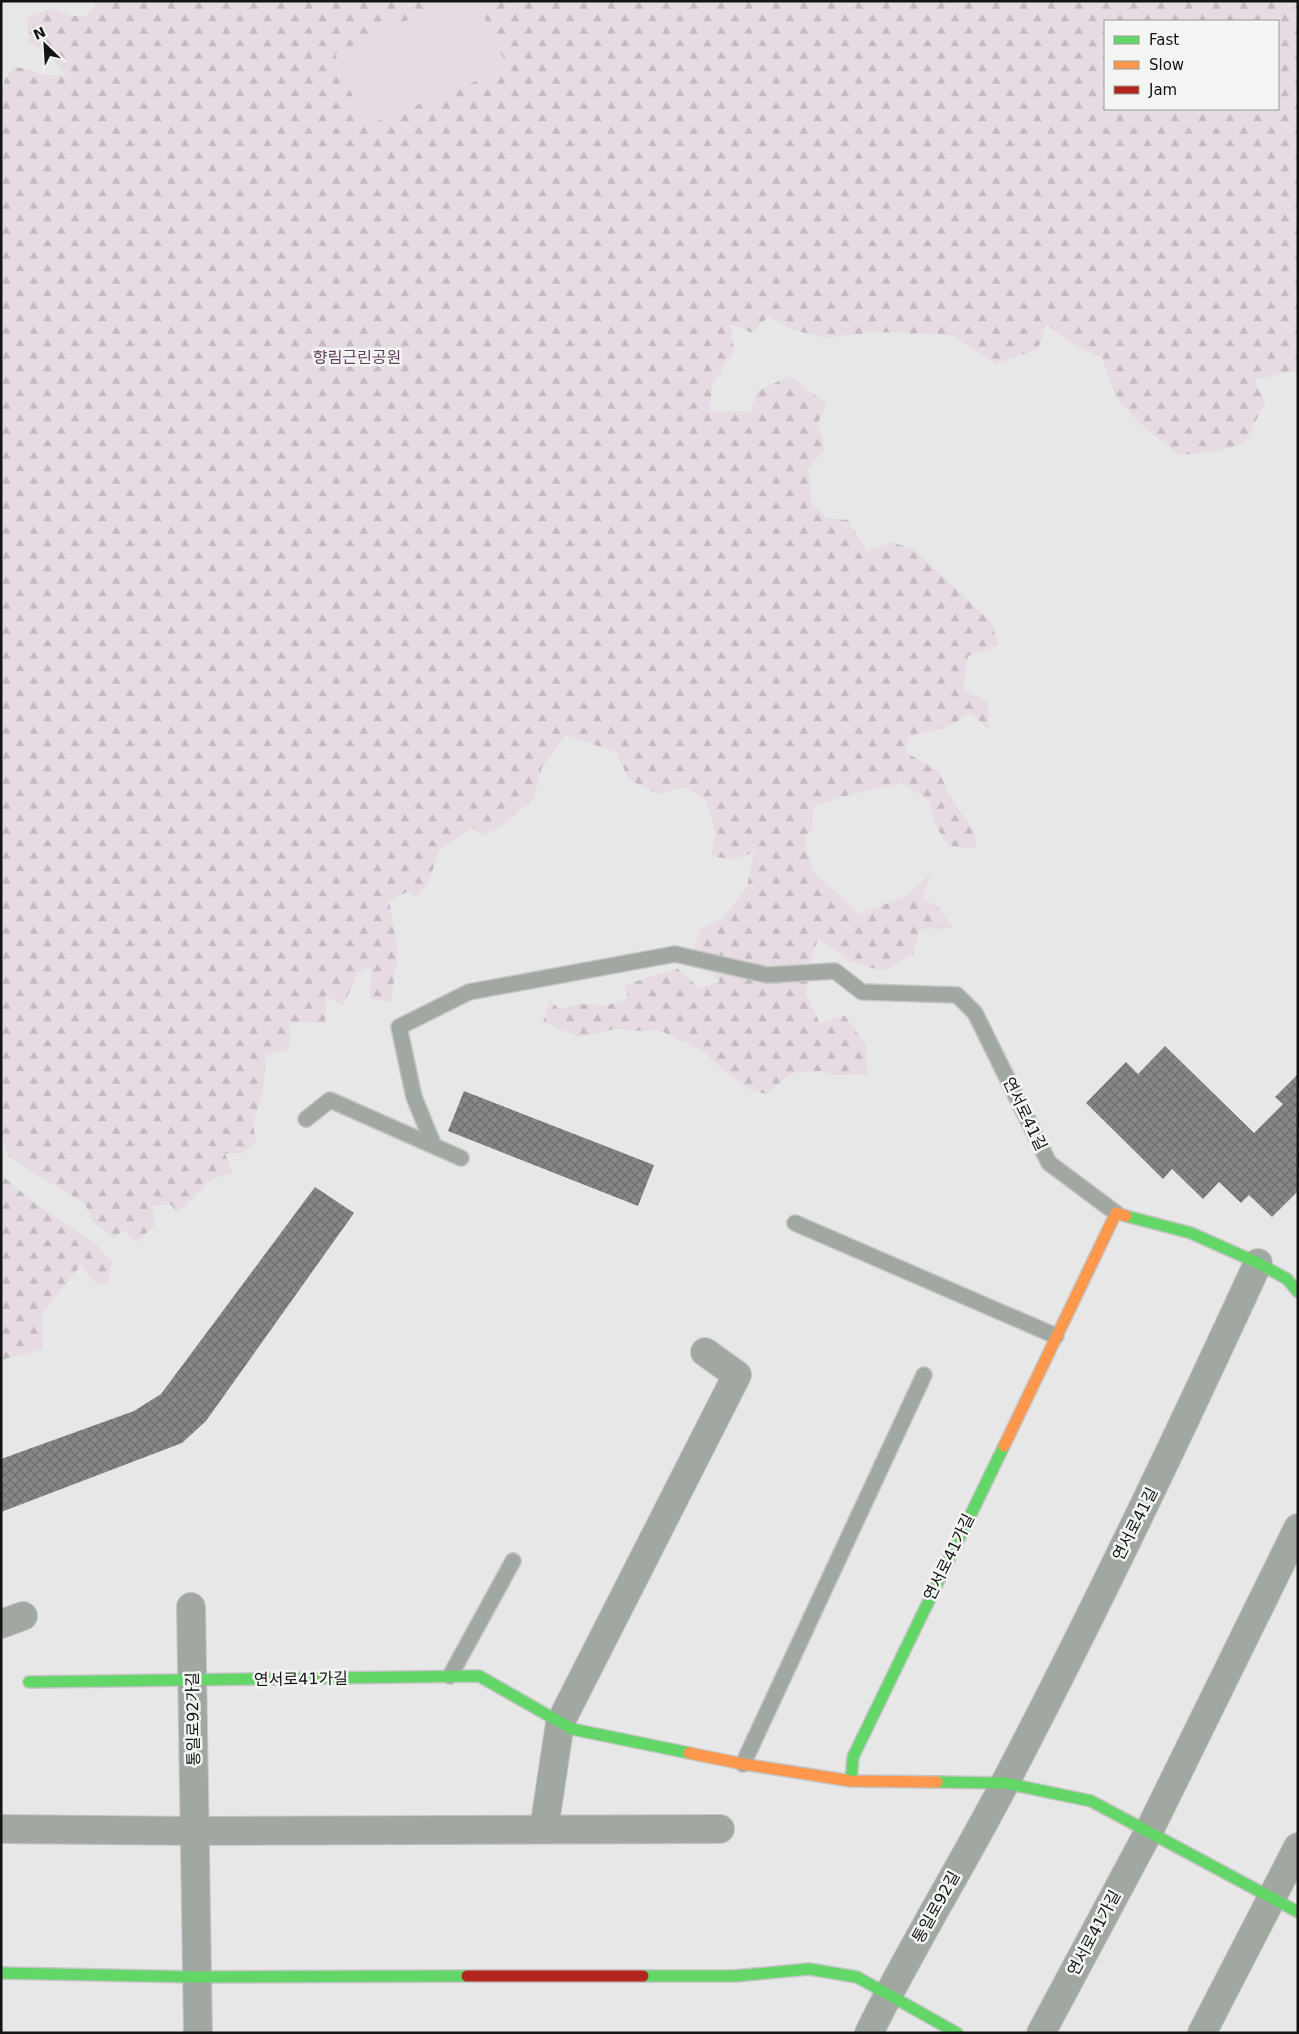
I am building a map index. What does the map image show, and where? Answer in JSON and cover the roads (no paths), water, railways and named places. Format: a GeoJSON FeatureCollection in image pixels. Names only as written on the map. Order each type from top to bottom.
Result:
{"type":"FeatureCollection","features":[{"type":"Feature","properties":{"kind":"street","name":"연서로41길"},"geometry":{"type":"LineString","coordinates":[[1116,1213],[1191,1234],[1258,1263],[1287,1279],[1298,1292]]}},
{"type":"Feature","properties":{"kind":"street"},"geometry":{"type":"LineString","coordinates":[[1056,1336],[1116,1213]]}},
{"type":"Feature","properties":{"kind":"street","name":"연서로41길"},"geometry":{"type":"LineString","coordinates":[[1006,1782],[1182,1429],[1258,1263]]}},
{"type":"Feature","properties":{"kind":"street","name":"연서로41가길"},"geometry":{"type":"LineString","coordinates":[[851,1781],[853,1757],[1056,1336]]}},
{"type":"Feature","properties":{"kind":"street"},"geometry":{"type":"LineString","coordinates":[[544,1829],[560,1723],[738,1376],[705,1352]]}},
{"type":"Feature","properties":{"kind":"street","name":"연서로41가길"},"geometry":{"type":"LineString","coordinates":[[1041,2033],[1148,1832],[1298,1528]]}},
{"type":"Feature","properties":{"kind":"street","name":"통일로92가길"},"geometry":{"type":"LineString","coordinates":[[191,1607],[198,2033]]}},
{"type":"Feature","properties":{"kind":"street","name":"연서로41가길"},"geometry":{"type":"LineString","coordinates":[[30,1682],[479,1676],[572,1730],[743,1764],[851,1781],[1006,1782],[1091,1801],[1298,1912]]}},
{"type":"Feature","properties":{"kind":"street","name":"통일로92길"},"geometry":{"type":"LineString","coordinates":[[869,2033],[888,1995],[1006,1782]]}},
{"type":"Feature","properties":{"kind":"street"},"geometry":{"type":"LineString","coordinates":[[1,1829],[195,1831],[720,1829]]}},
{"type":"Feature","properties":{"kind":"street"},"geometry":{"type":"LineString","coordinates":[[1202,2033],[1298,1847]]}},
{"type":"Feature","properties":{"kind":"street"},"geometry":{"type":"LineString","coordinates":[[1,1973],[197,1977],[735,1976],[810,1969],[856,1977],[957,2033]]}},
{"type":"Feature","properties":{"kind":"lane","name":"연서로41길"},"geometry":{"type":"LineString","coordinates":[[434,1146],[414,1098],[399,1026],[469,992],[675,954],[767,974],[835,971],[862,992],[957,995],[975,1013],[1049,1162],[1116,1213]]}},
{"type":"Feature","properties":{"kind":"lane"},"geometry":{"type":"LineString","coordinates":[[306,1119],[330,1100],[462,1158]]}},
{"type":"Feature","properties":{"kind":"lane"},"geometry":{"type":"LineString","coordinates":[[795,1222],[1056,1336]]}},
{"type":"Feature","properties":{"kind":"lane"},"geometry":{"type":"LineString","coordinates":[[743,1764],[924,1375]]}},
{"type":"Feature","properties":{"kind":"lane"},"geometry":{"type":"LineString","coordinates":[[450,1676],[513,1561]]}},
{"type":"Feature","properties":{"kind":"park label","name":"향림근린공원"},"geometry":{"type":"Point","coordinates":[357,357]}}]}
